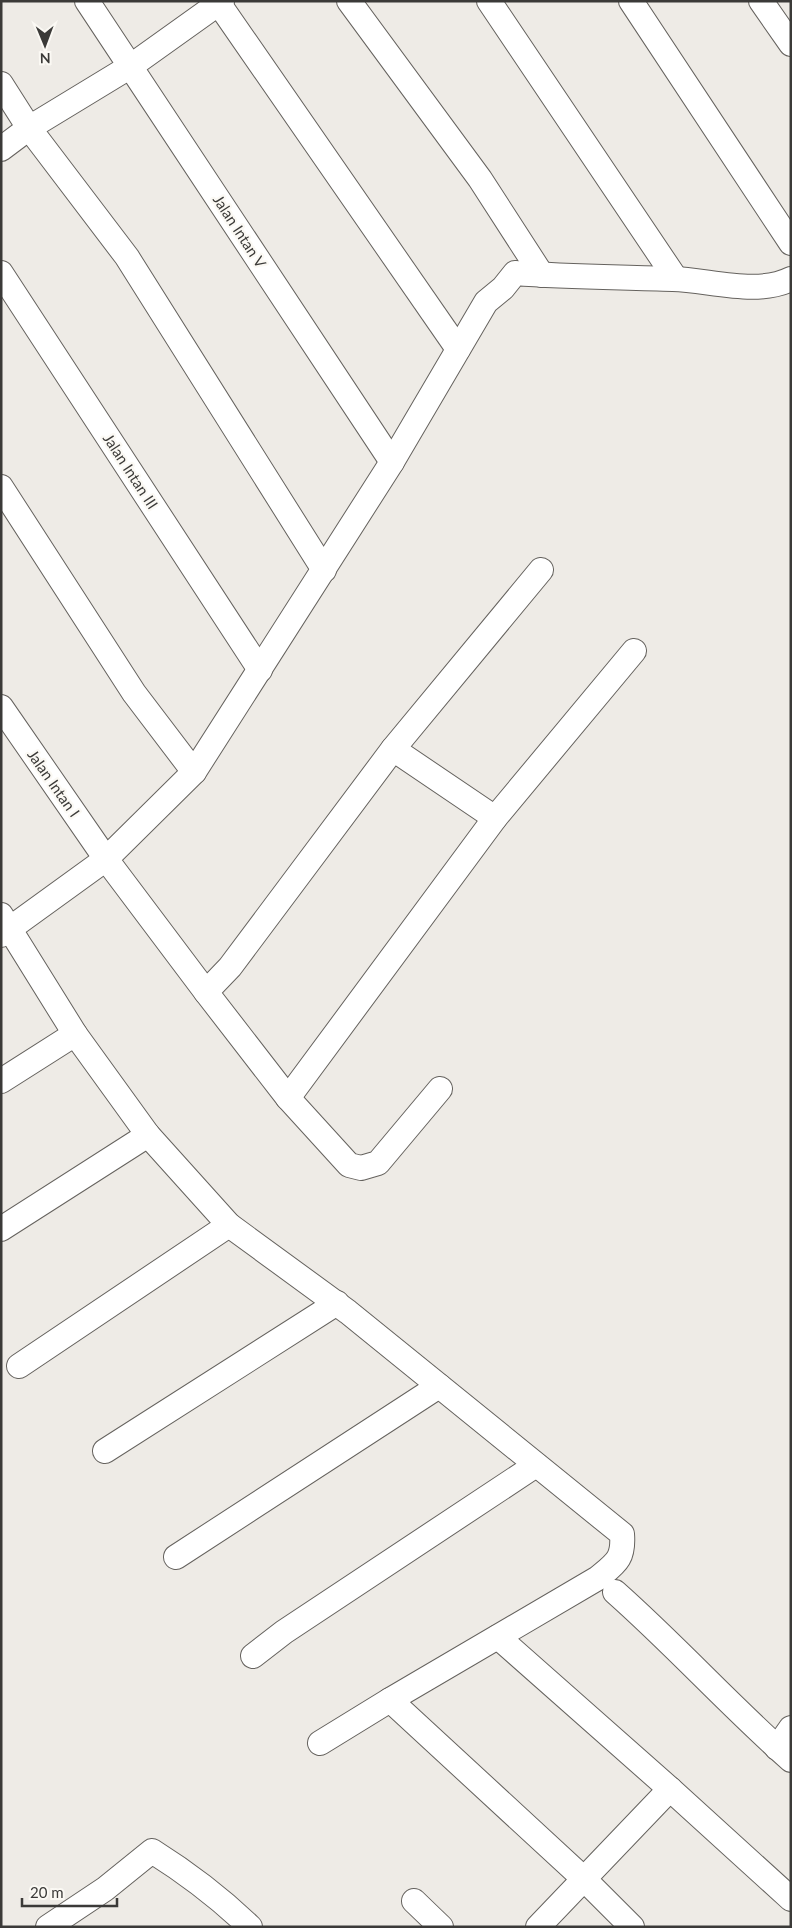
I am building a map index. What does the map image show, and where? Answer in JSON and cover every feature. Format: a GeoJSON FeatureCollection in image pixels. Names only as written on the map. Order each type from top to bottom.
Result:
{"type":"FeatureCollection","features":[{"type":"Feature","properties":{"kind":"street","name":"Jalan Intan V"},"geometry":{"type":"LineString","coordinates":[[87,1],[392,462]]}},
{"type":"Feature","properties":{"kind":"street"},"geometry":{"type":"LineString","coordinates":[[349,1],[480,180],[542,275]]}},
{"type":"Feature","properties":{"kind":"street"},"geometry":{"type":"LineString","coordinates":[[489,1],[676,279]]}},
{"type":"Feature","properties":{"kind":"street"},"geometry":{"type":"LineString","coordinates":[[630,1],[791,243]]}},
{"type":"Feature","properties":{"kind":"street"},"geometry":{"type":"LineString","coordinates":[[762,1],[791,44]]}},
{"type":"Feature","properties":{"kind":"street"},"geometry":{"type":"LineString","coordinates":[[1,149],[29,128],[131,66],[219,2],[458,349]]}},
{"type":"Feature","properties":{"kind":"street"},"geometry":{"type":"LineString","coordinates":[[1,84],[29,128],[127,257],[324,570]]}},
{"type":"Feature","properties":{"kind":"street","name":"Jalan Intan III"},"geometry":{"type":"LineString","coordinates":[[1,273],[260,670]]}},
{"type":"Feature","properties":{"kind":"street"},"geometry":{"type":"LineString","coordinates":[[320,1743],[598,1578],[618,1562],[623,1548],[622,1534],[337,1303],[229,1225],[148,1135],[75,1034],[4,927],[106,859],[194,772],[392,462],[486,302],[503,288],[515,273],[676,279],[750,287],[785,282],[791,279]]}},
{"type":"Feature","properties":{"kind":"street"},"geometry":{"type":"LineString","coordinates":[[1,487],[134,693],[194,772]]}},
{"type":"Feature","properties":{"kind":"street"},"geometry":{"type":"LineString","coordinates":[[206,992],[230,967],[393,748],[541,570]]}},
{"type":"Feature","properties":{"kind":"street"},"geometry":{"type":"LineString","coordinates":[[288,1098],[495,818],[634,650]]}},
{"type":"Feature","properties":{"kind":"street","name":"Jalan Intan I"},"geometry":{"type":"LineString","coordinates":[[1,707],[106,859],[206,992],[288,1098],[349,1165],[361,1168],[378,1163],[440,1090]]}},
{"type":"Feature","properties":{"kind":"street"},"geometry":{"type":"LineString","coordinates":[[393,748],[495,818]]}},
{"type":"Feature","properties":{"kind":"street"},"geometry":{"type":"LineString","coordinates":[[1,1081],[75,1034]]}},
{"type":"Feature","properties":{"kind":"street"},"geometry":{"type":"LineString","coordinates":[[1,1229],[148,1135]]}},
{"type":"Feature","properties":{"kind":"street"},"geometry":{"type":"LineString","coordinates":[[19,1366],[229,1225]]}},
{"type":"Feature","properties":{"kind":"street"},"geometry":{"type":"LineString","coordinates":[[105,1451],[337,1303]]}},
{"type":"Feature","properties":{"kind":"street"},"geometry":{"type":"LineString","coordinates":[[176,1557],[440,1386]]}},
{"type":"Feature","properties":{"kind":"street"},"geometry":{"type":"LineString","coordinates":[[254,1656],[284,1632],[536,1465]]}},
{"type":"Feature","properties":{"kind":"street"},"geometry":{"type":"LineString","coordinates":[[615,1592],[655,1628],[750,1723],[784,1754],[791,1728]]}},
{"type":"Feature","properties":{"kind":"street"},"geometry":{"type":"LineString","coordinates":[[498,1637],[791,1899]]}},
{"type":"Feature","properties":{"kind":"street"},"geometry":{"type":"LineString","coordinates":[[390,1700],[584,1879],[632,1927]]}},
{"type":"Feature","properties":{"kind":"street"},"geometry":{"type":"LineString","coordinates":[[538,1927],[670,1789]]}},
{"type":"Feature","properties":{"kind":"street"},"geometry":{"type":"LineString","coordinates":[[55,1925],[105,1889],[152,1851],[173,1864],[229,1906],[250,1927]]}},
{"type":"Feature","properties":{"kind":"street"},"geometry":{"type":"LineString","coordinates":[[414,1901],[442,1927]]}}]}
